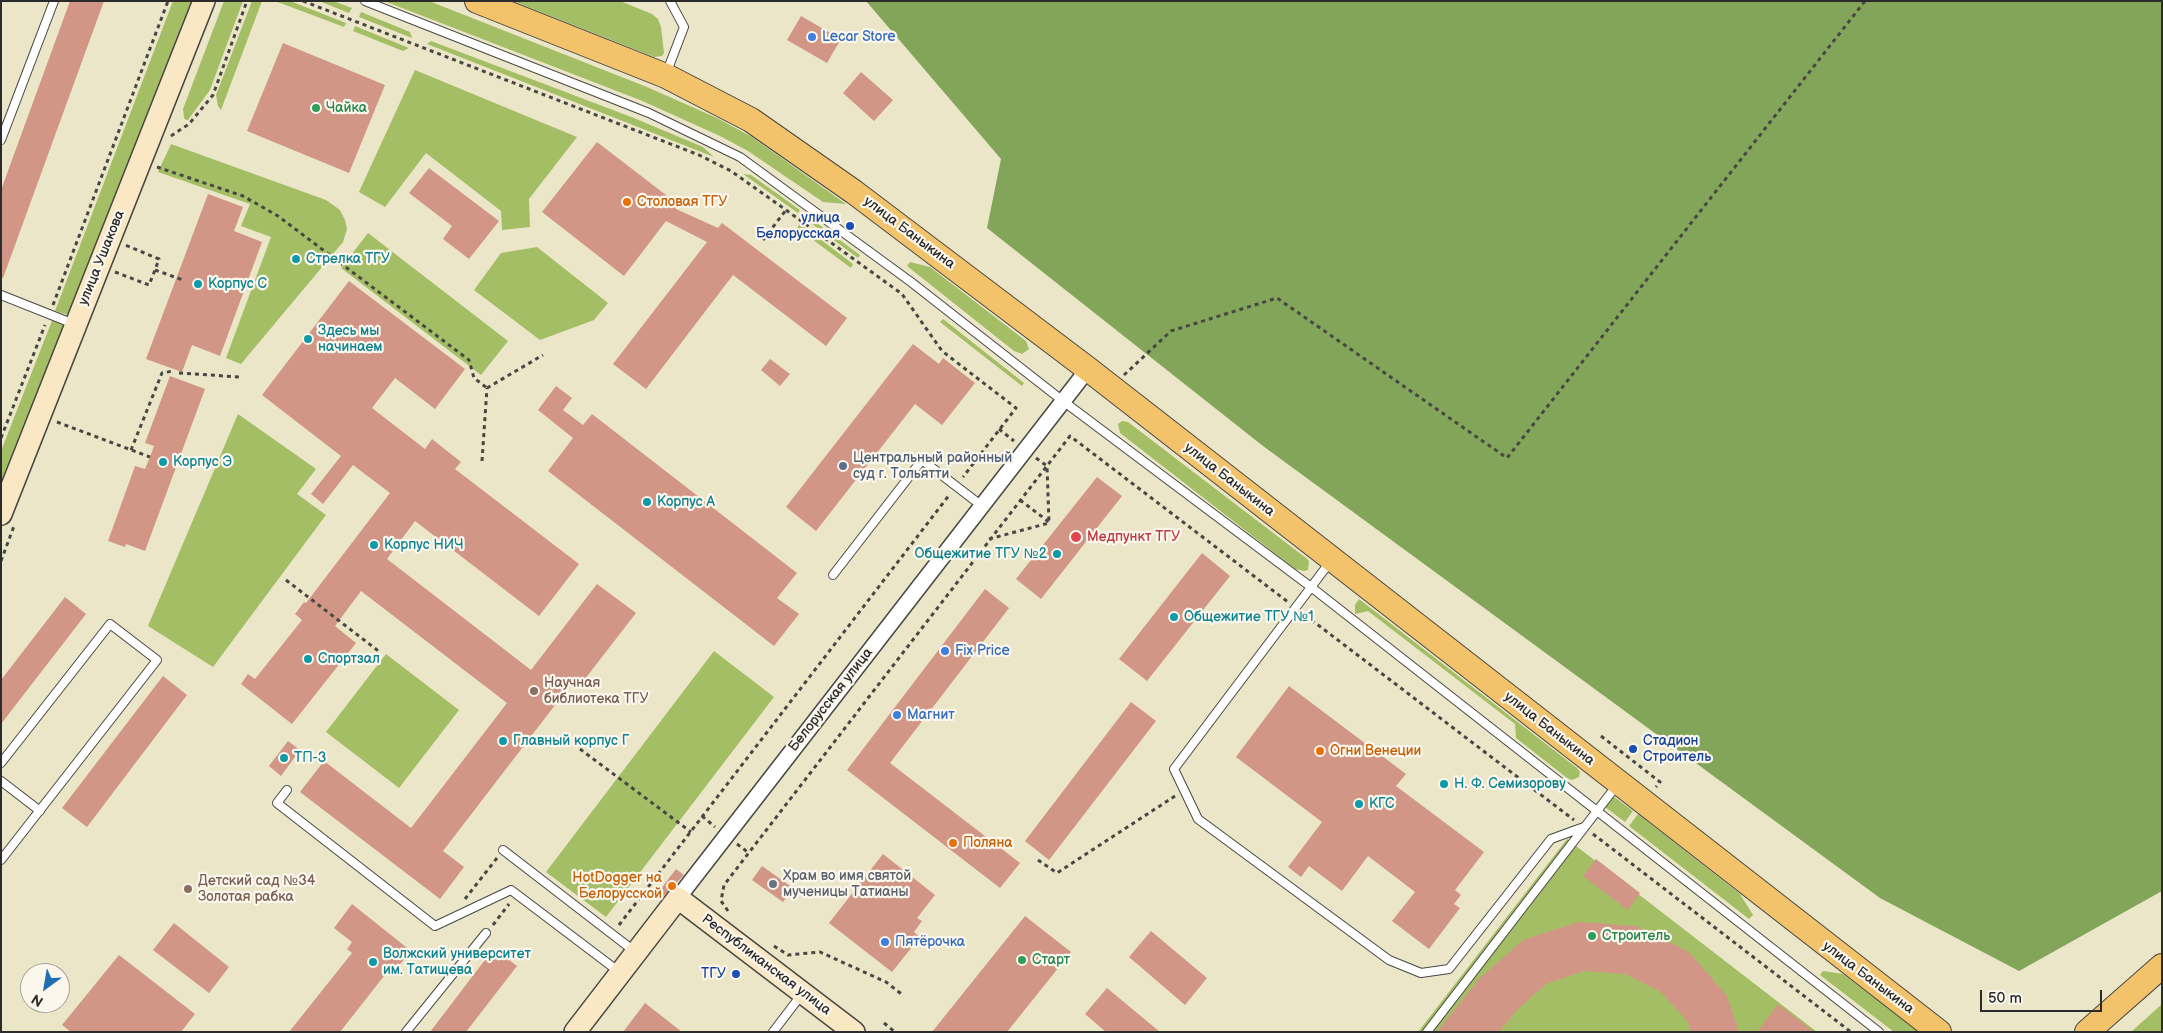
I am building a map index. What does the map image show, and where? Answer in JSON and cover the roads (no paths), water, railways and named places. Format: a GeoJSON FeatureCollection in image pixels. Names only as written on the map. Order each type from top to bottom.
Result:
{"type":"FeatureCollection","features":[{"type":"Feature","properties":{"kind":"main road","name":"улица Баныкина"},"geometry":{"type":"LineString","coordinates":[[476,1],[666,76],[750,120],[854,192],[1088,369],[1939,1032]]}},
{"type":"Feature","properties":{"kind":"main road"},"geometry":{"type":"LineString","coordinates":[[2087,1032],[2162,966]]}},
{"type":"Feature","properties":{"kind":"street","name":"улица Ушакова"},"geometry":{"type":"LineString","coordinates":[[10,516],[76,325],[204,1]]}},
{"type":"Feature","properties":{"kind":"street","name":"Белорусская улица"},"geometry":{"type":"LineString","coordinates":[[575,1032],[1088,369]]}},
{"type":"Feature","properties":{"kind":"street","name":"Республиканская улица"},"geometry":{"type":"LineString","coordinates":[[678,898],[854,1032]]}},
{"type":"Feature","properties":{"kind":"lane"},"geometry":{"type":"LineString","coordinates":[[1,140],[54,1]]}},
{"type":"Feature","properties":{"kind":"lane"},"geometry":{"type":"LineString","coordinates":[[365,1],[649,113],[740,157],[903,276],[1063,401],[1311,588],[1879,1032]]}},
{"type":"Feature","properties":{"kind":"lane"},"geometry":{"type":"LineString","coordinates":[[666,76],[684,27],[670,1]]}},
{"type":"Feature","properties":{"kind":"lane"},"geometry":{"type":"LineString","coordinates":[[1,295],[76,325]]}},
{"type":"Feature","properties":{"kind":"lane"},"geometry":{"type":"LineString","coordinates":[[833,575],[922,460],[982,506]]}},
{"type":"Feature","properties":{"kind":"lane"},"geometry":{"type":"LineString","coordinates":[[1332,560],[1174,769],[1198,820],[1389,960],[1421,973],[1449,969],[1551,839],[1584,827]]}},
{"type":"Feature","properties":{"kind":"lane"},"geometry":{"type":"LineString","coordinates":[[1,763],[110,624],[157,660],[1,860]]}},
{"type":"Feature","properties":{"kind":"lane"},"geometry":{"type":"LineString","coordinates":[[1,782],[40,811]]}},
{"type":"Feature","properties":{"kind":"lane"},"geometry":{"type":"LineString","coordinates":[[1427,1032],[1618,783]]}},
{"type":"Feature","properties":{"kind":"lane"},"geometry":{"type":"LineString","coordinates":[[287,790],[277,803],[435,926],[511,890],[620,973]]}},
{"type":"Feature","properties":{"kind":"lane"},"geometry":{"type":"LineString","coordinates":[[503,850],[636,952]]}},
{"type":"Feature","properties":{"kind":"lane"},"geometry":{"type":"LineString","coordinates":[[406,1032],[486,933]]}},
{"type":"Feature","properties":{"kind":"lane"},"geometry":{"type":"LineString","coordinates":[[773,1032],[804,993]]}},
{"type":"Feature","properties":{"kind":"place","name":"Lecar Store"},"geometry":{"type":"Point","coordinates":[812,37]}},
{"type":"Feature","properties":{"kind":"place","name":"Чайка"},"geometry":{"type":"Point","coordinates":[316,108]}},
{"type":"Feature","properties":{"kind":"place","name":"Столовая ТГУ"},"geometry":{"type":"Point","coordinates":[627,202]}},
{"type":"Feature","properties":{"kind":"place","name":"улица Белорусская"},"geometry":{"type":"Point","coordinates":[850,226]}},
{"type":"Feature","properties":{"kind":"place","name":"Стрелка ТГУ"},"geometry":{"type":"Point","coordinates":[296,259]}},
{"type":"Feature","properties":{"kind":"place","name":"Корпус С"},"geometry":{"type":"Point","coordinates":[198,284]}},
{"type":"Feature","properties":{"kind":"place","name":"Здесь мы начинаем"},"geometry":{"type":"Point","coordinates":[308,339]}},
{"type":"Feature","properties":{"kind":"place","name":"Корпус Э"},"geometry":{"type":"Point","coordinates":[163,462]}},
{"type":"Feature","properties":{"kind":"place","name":"Центральный районный суд г. Тольятти"},"geometry":{"type":"Point","coordinates":[843,466]}},
{"type":"Feature","properties":{"kind":"place","name":"Корпус А"},"geometry":{"type":"Point","coordinates":[647,502]}},
{"type":"Feature","properties":{"kind":"place","name":"Медпункт ТГУ"},"geometry":{"type":"Point","coordinates":[1076,537]}},
{"type":"Feature","properties":{"kind":"place","name":"Корпус НИЧ"},"geometry":{"type":"Point","coordinates":[374,545]}},
{"type":"Feature","properties":{"kind":"place","name":"Общежитие ТГУ №2"},"geometry":{"type":"Point","coordinates":[1057,554]}},
{"type":"Feature","properties":{"kind":"place","name":"Общежитие ТГУ №1"},"geometry":{"type":"Point","coordinates":[1174,617]}},
{"type":"Feature","properties":{"kind":"place","name":"Fix Price"},"geometry":{"type":"Point","coordinates":[945,651]}},
{"type":"Feature","properties":{"kind":"place","name":"Спортзал"},"geometry":{"type":"Point","coordinates":[308,659]}},
{"type":"Feature","properties":{"kind":"place","name":"Научная библиотека ТГУ"},"geometry":{"type":"Point","coordinates":[534,691]}},
{"type":"Feature","properties":{"kind":"place","name":"Магнит"},"geometry":{"type":"Point","coordinates":[897,715]}},
{"type":"Feature","properties":{"kind":"place","name":"Главный корпус Г"},"geometry":{"type":"Point","coordinates":[503,741]}},
{"type":"Feature","properties":{"kind":"place","name":"Стадион Строитель"},"geometry":{"type":"Point","coordinates":[1633,749]}},
{"type":"Feature","properties":{"kind":"place","name":"Огни Венеции"},"geometry":{"type":"Point","coordinates":[1320,751]}},
{"type":"Feature","properties":{"kind":"place","name":"ТП-3"},"geometry":{"type":"Point","coordinates":[284,758]}},
{"type":"Feature","properties":{"kind":"place","name":"Н. Ф. Семизорову"},"geometry":{"type":"Point","coordinates":[1444,784]}},
{"type":"Feature","properties":{"kind":"place","name":"КГС"},"geometry":{"type":"Point","coordinates":[1359,804]}},
{"type":"Feature","properties":{"kind":"place","name":"Поляна"},"geometry":{"type":"Point","coordinates":[953,843]}},
{"type":"Feature","properties":{"kind":"place","name":"Храм во имя святой мученицы Татианы"},"geometry":{"type":"Point","coordinates":[773,884]}},
{"type":"Feature","properties":{"kind":"place","name":"HotDogger на Белорусской"},"geometry":{"type":"Point","coordinates":[672,886]}},
{"type":"Feature","properties":{"kind":"place","name":"Детский сад №34 Золотая рабка"},"geometry":{"type":"Point","coordinates":[188,889]}},
{"type":"Feature","properties":{"kind":"place","name":"Строитель"},"geometry":{"type":"Point","coordinates":[1592,936]}},
{"type":"Feature","properties":{"kind":"place","name":"Пятёрочка"},"geometry":{"type":"Point","coordinates":[885,942]}},
{"type":"Feature","properties":{"kind":"place","name":"Старт"},"geometry":{"type":"Point","coordinates":[1022,960]}},
{"type":"Feature","properties":{"kind":"place","name":"Волжский университет им. Татищева"},"geometry":{"type":"Point","coordinates":[373,962]}},
{"type":"Feature","properties":{"kind":"place","name":"ТГУ"},"geometry":{"type":"Point","coordinates":[736,974]}}]}
